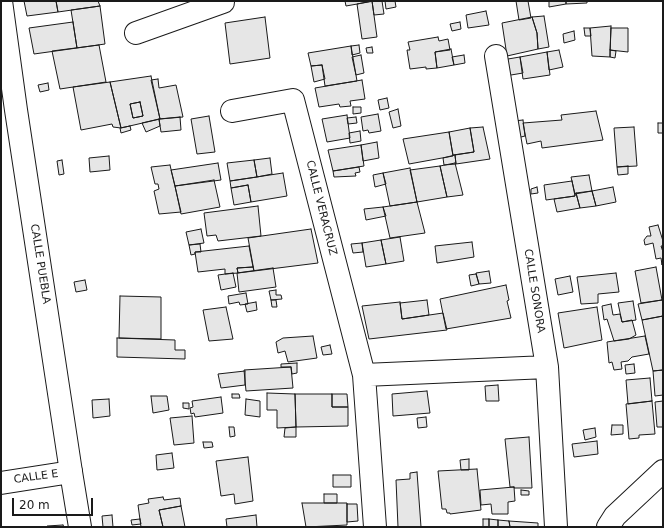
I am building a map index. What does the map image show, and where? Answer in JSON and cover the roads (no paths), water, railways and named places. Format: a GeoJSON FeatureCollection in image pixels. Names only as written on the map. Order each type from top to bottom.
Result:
{"type":"FeatureCollection","features":[{"type":"Feature","properties":{"kind":"street","name":"CALLE PUEBLA"},"geometry":{"type":"LineString","coordinates":[[1,1],[9,111],[80,527]]}},
{"type":"Feature","properties":{"kind":"street"},"geometry":{"type":"LineString","coordinates":[[136,33],[223,1]]}},
{"type":"Feature","properties":{"kind":"street","name":"CALLE SONORA"},"geometry":{"type":"LineString","coordinates":[[496,56],[547,367],[556,527]]}},
{"type":"Feature","properties":{"kind":"street","name":"CALLE VERACRUZ"},"geometry":{"type":"LineString","coordinates":[[232,111],[293,100],[364,374],[375,527]]}},
{"type":"Feature","properties":{"kind":"street"},"geometry":{"type":"LineString","coordinates":[[364,374],[547,367]]}},
{"type":"Feature","properties":{"kind":"street"},"geometry":{"type":"LineString","coordinates":[[608,527],[615,516],[663,470]]}},
{"type":"Feature","properties":{"kind":"street","name":"CALLE E"},"geometry":{"type":"LineString","coordinates":[[1,483],[71,472]]}}]}
